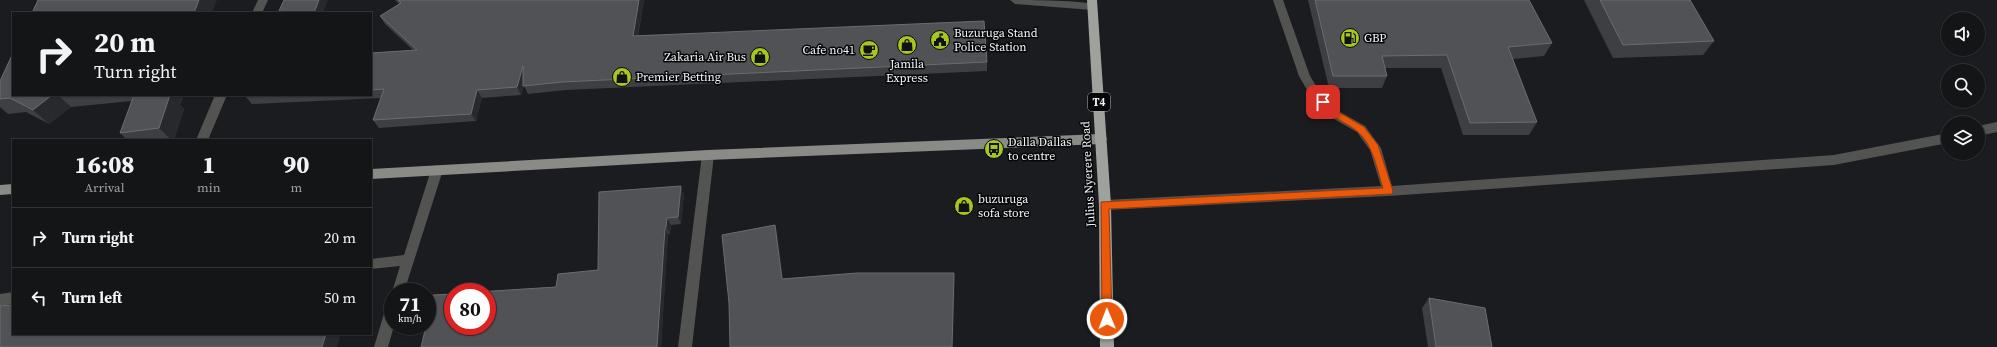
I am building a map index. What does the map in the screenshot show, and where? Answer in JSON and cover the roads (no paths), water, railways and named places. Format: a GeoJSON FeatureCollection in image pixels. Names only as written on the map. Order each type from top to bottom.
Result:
{"type":"FeatureCollection","features":[{"type":"Feature","properties":{"kind":"highway","name":"Julius Nyerere Road"},"geometry":{"type":"LineString","coordinates":[[1092,3],[1105,205],[1107,347]]}},
{"type":"Feature","properties":{"kind":"main road"},"geometry":{"type":"LineString","coordinates":[[372,174],[708,155],[1101,139]]}},
{"type":"Feature","properties":{"kind":"main road"},"geometry":{"type":"LineString","coordinates":[[0,190],[12,189]]}},
{"type":"Feature","properties":{"kind":"street"},"geometry":{"type":"LineString","coordinates":[[257,12],[263,0]]}},
{"type":"Feature","properties":{"kind":"street"},"geometry":{"type":"LineString","coordinates":[[1015,0],[1092,3]]}},
{"type":"Feature","properties":{"kind":"street"},"geometry":{"type":"LineString","coordinates":[[1278,0],[1305,76],[1314,92],[1332,112],[1361,129],[1375,148],[1388,191]]}},
{"type":"Feature","properties":{"kind":"street"},"geometry":{"type":"LineString","coordinates":[[202,139],[221,96]]}},
{"type":"Feature","properties":{"kind":"street"},"geometry":{"type":"LineString","coordinates":[[1985,130],[1997,127]]}},
{"type":"Feature","properties":{"kind":"street"},"geometry":{"type":"LineString","coordinates":[[1105,205],[1388,191],[1834,160],[1941,139]]}},
{"type":"Feature","properties":{"kind":"street"},"geometry":{"type":"LineString","coordinates":[[686,347],[708,155]]}},
{"type":"Feature","properties":{"kind":"street"},"geometry":{"type":"LineString","coordinates":[[401,283],[437,170]]}},
{"type":"Feature","properties":{"kind":"street"},"geometry":{"type":"LineString","coordinates":[[372,264],[407,260]]}},
{"type":"Feature","properties":{"kind":"street"},"geometry":{"type":"LineString","coordinates":[[0,300],[12,298]]}},
{"type":"Feature","properties":{"kind":"street"},"geometry":{"type":"LineString","coordinates":[[381,347],[385,335]]}},
{"type":"Feature","properties":{"kind":"place","name":"GBP"},"geometry":{"type":"Point","coordinates":[1350,38]}},
{"type":"Feature","properties":{"kind":"place","name":"Buzuruga Stand Police Station"},"geometry":{"type":"Point","coordinates":[940,40]}},
{"type":"Feature","properties":{"kind":"place","name":"Jamila Express"},"geometry":{"type":"Point","coordinates":[907,45]}},
{"type":"Feature","properties":{"kind":"place","name":"Cafe no41"},"geometry":{"type":"Point","coordinates":[869,50]}},
{"type":"Feature","properties":{"kind":"place","name":"Zakaria Air Bus"},"geometry":{"type":"Point","coordinates":[760,57]}},
{"type":"Feature","properties":{"kind":"place","name":"Premier Betting"},"geometry":{"type":"Point","coordinates":[622,77]}},
{"type":"Feature","properties":{"kind":"place","name":"Dalla Dallas to centre"},"geometry":{"type":"Point","coordinates":[994,149]}},
{"type":"Feature","properties":{"kind":"place","name":"buzuruga sofa store"},"geometry":{"type":"Point","coordinates":[964,206]}}]}
